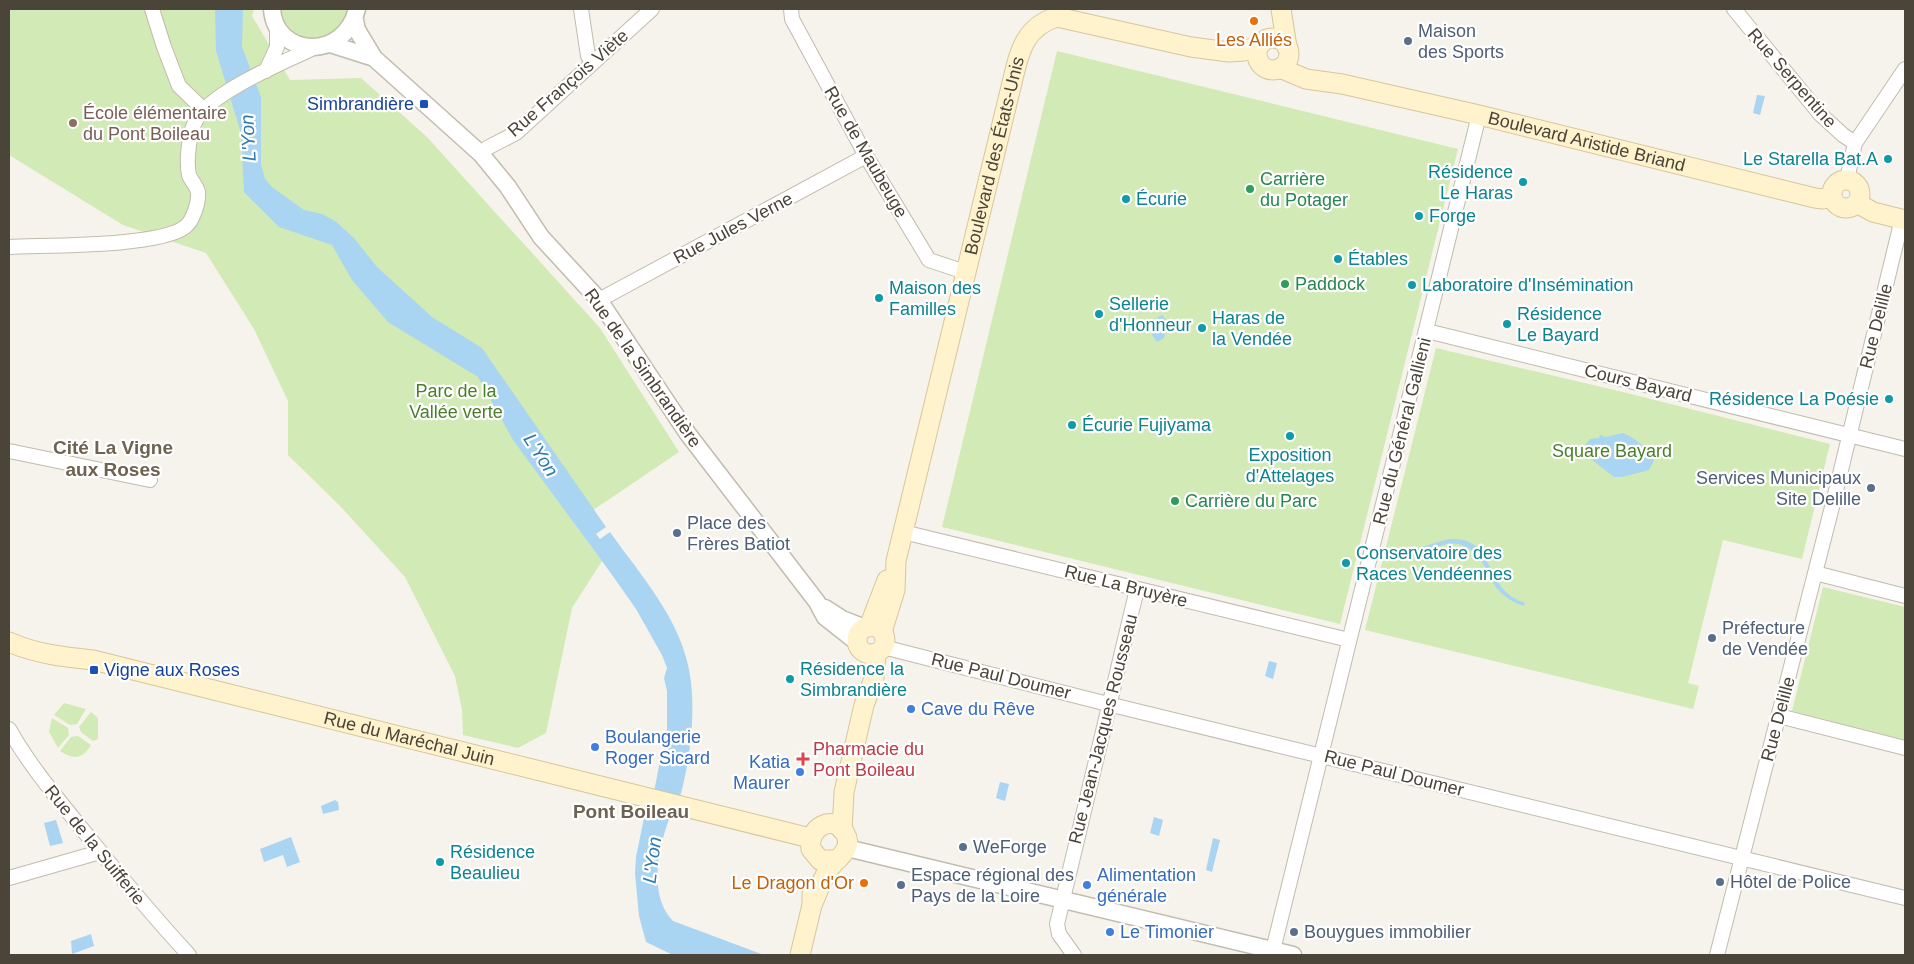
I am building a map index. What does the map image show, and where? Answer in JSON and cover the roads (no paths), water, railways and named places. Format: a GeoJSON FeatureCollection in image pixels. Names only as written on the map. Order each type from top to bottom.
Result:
{"type":"FeatureCollection","features":[{"type":"Feature","properties":{"kind":"main road"},"geometry":{"type":"LineString","coordinates":[[1271,9],[1258,59],[1280,59],[1281,9]]}},
{"type":"Feature","properties":{"kind":"main road","name":"Boulevard Aristide Briand"},"geometry":{"type":"LineString","coordinates":[[1044,21],[1057,17],[1191,47],[1229,52],[1244,51],[1263,43],[1280,40],[1280,59]]}},
{"type":"Feature","properties":{"kind":"main road","name":"Boulevard des États-Unis"},"geometry":{"type":"LineString","coordinates":[[800,955],[812,904],[815,840],[842,783],[851,756],[864,705],[871,640],[894,590],[896,561],[965,272],[1022,46],[1032,29],[1044,21]]}},
{"type":"Feature","properties":{"kind":"main road","name":"Boulevard Aristide Briand"},"geometry":{"type":"LineString","coordinates":[[1191,47],[1228,61],[1280,59],[1306,79],[1342,84],[1479,115],[1815,198],[1823,199],[1831,196],[1834,202],[1845,208],[1857,203],[1872,212],[1904,220]]}},
{"type":"Feature","properties":{"kind":"main road"},"geometry":{"type":"LineString","coordinates":[[1831,196],[1832,188],[1837,182],[1847,179],[1854,181],[1859,187],[1860,198],[1857,203]]}},
{"type":"Feature","properties":{"kind":"main road","name":"Rue du Maréchal Juin"},"geometry":{"type":"LineString","coordinates":[[9,642],[49,655],[93,660],[646,796],[815,840]]}},
{"type":"Feature","properties":{"kind":"main road","name":"Boulevard des États-Unis"},"geometry":{"type":"LineString","coordinates":[[812,904],[827,871],[842,846],[842,810],[851,756]]}},
{"type":"Feature","properties":{"kind":"main road"},"geometry":{"type":"LineString","coordinates":[[830,824],[842,846],[824,861],[815,840],[830,824]]}},
{"type":"Feature","properties":{"kind":"street"},"geometry":{"type":"LineString","coordinates":[[152,9],[179,86],[204,110]]}},
{"type":"Feature","properties":{"kind":"street"},"geometry":{"type":"LineString","coordinates":[[266,72],[277,48],[277,26],[272,9]]}},
{"type":"Feature","properties":{"kind":"street"},"geometry":{"type":"LineString","coordinates":[[581,9],[588,56],[593,61]]}},
{"type":"Feature","properties":{"kind":"street","name":"Rue François Viète"},"geometry":{"type":"LineString","coordinates":[[481,154],[487,148],[516,133],[652,9]]}},
{"type":"Feature","properties":{"kind":"street","name":"Rue de Maubeuge"},"geometry":{"type":"LineString","coordinates":[[791,9],[792,19],[866,156],[929,260],[965,272]]}},
{"type":"Feature","properties":{"kind":"street","name":"Rue Serpentine"},"geometry":{"type":"LineString","coordinates":[[1734,9],[1820,114],[1838,131],[1855,143]]}},
{"type":"Feature","properties":{"kind":"street"},"geometry":{"type":"LineString","coordinates":[[9,248],[131,242],[184,228],[192,219],[198,192],[189,175],[191,142],[195,122],[204,110],[218,98],[266,72],[323,46],[349,30],[356,14]]}},
{"type":"Feature","properties":{"kind":"street","name":"Rue de la Simbrandière"},"geometry":{"type":"LineString","coordinates":[[356,14],[357,30],[374,58],[481,154],[508,188],[541,237],[599,300],[688,434],[817,602],[871,640]]}},
{"type":"Feature","properties":{"kind":"street","name":"Rue de la Simbrandière"},"geometry":{"type":"LineString","coordinates":[[277,26],[294,42],[323,46],[374,58]]}},
{"type":"Feature","properties":{"kind":"street"},"geometry":{"type":"LineString","coordinates":[[1847,179],[1855,143],[1905,69]]}},
{"type":"Feature","properties":{"kind":"street","name":"Rue du Général Gallieni"},"geometry":{"type":"LineString","coordinates":[[1273,950],[1479,115]]}},
{"type":"Feature","properties":{"kind":"street","name":"Rue Jules Verne"},"geometry":{"type":"LineString","coordinates":[[599,300],[866,156]]}},
{"type":"Feature","properties":{"kind":"street","name":"Rue Delille"},"geometry":{"type":"LineString","coordinates":[[1717,955],[1904,220]]}},
{"type":"Feature","properties":{"kind":"street","name":"Cours Bayard"},"geometry":{"type":"LineString","coordinates":[[1427,331],[1905,449]]}},
{"type":"Feature","properties":{"kind":"street"},"geometry":{"type":"LineString","coordinates":[[9,451],[150,480]]}},
{"type":"Feature","properties":{"kind":"street","name":"Rue La Bruyère"},"geometry":{"type":"LineString","coordinates":[[903,532],[1349,640]]}},
{"type":"Feature","properties":{"kind":"street"},"geometry":{"type":"LineString","coordinates":[[1815,573],[1905,596]]}},
{"type":"Feature","properties":{"kind":"street","name":"Rue Jean-Jacques Rousseau"},"geometry":{"type":"LineString","coordinates":[[1074,955],[1059,934],[1057,924],[1108,704],[1138,589]]}},
{"type":"Feature","properties":{"kind":"street","name":"Rue Paul Doumer"},"geometry":{"type":"LineString","coordinates":[[871,640],[1108,704],[1905,898]]}},
{"type":"Feature","properties":{"kind":"street"},"geometry":{"type":"LineString","coordinates":[[1779,716],[1905,748]]}},
{"type":"Feature","properties":{"kind":"street","name":"Rue de la Suifferie"},"geometry":{"type":"LineString","coordinates":[[9,729],[25,757],[100,852],[149,913],[189,955]]}},
{"type":"Feature","properties":{"kind":"street"},"geometry":{"type":"LineString","coordinates":[[842,846],[1292,955]]}},
{"type":"Feature","properties":{"kind":"street"},"geometry":{"type":"LineString","coordinates":[[9,878],[100,852]]}},
{"type":"Feature","properties":{"kind":"water","name":"L'Yon"},"geometry":{"type":"Polygon","coordinates":[[[215,9],[243,9],[242,47],[261,97],[261,164],[265,179],[272,187],[304,210],[322,214],[335,221],[354,238],[377,267],[432,317],[482,348],[606,527],[596,534],[600,539],[610,532],[645,579],[666,612],[683,647],[688,665],[692,695],[692,729],[685,778],[680,796],[666,829],[659,856],[658,885],[660,898],[665,911],[673,921],[764,955],[673,955],[646,942],[639,916],[635,873],[636,857],[644,818],[655,787],[667,729],[667,691],[664,678],[667,668],[662,655],[636,609],[513,440],[478,377],[388,322],[352,280],[332,245],[279,227],[244,192],[241,133],[216,51],[215,9]]]}},
{"type":"Feature","properties":{"kind":"water"},"geometry":{"type":"Polygon","coordinates":[[[1757,95],[1765,96],[1760,115],[1753,113],[1757,95]]]}},
{"type":"Feature","properties":{"kind":"water"},"geometry":{"type":"Polygon","coordinates":[[[1162,315],[1168,322],[1164,338],[1157,342],[1152,335],[1155,319],[1162,315]]]}},
{"type":"Feature","properties":{"kind":"water"},"geometry":{"type":"Polygon","coordinates":[[[1623,433],[1650,452],[1654,460],[1649,470],[1622,477],[1614,477],[1587,456],[1585,445],[1590,439],[1599,438],[1600,435],[1606,437],[1623,433]]]}},
{"type":"Feature","properties":{"kind":"water"},"geometry":{"type":"Polygon","coordinates":[[[1449,539],[1472,543],[1479,549],[1505,591],[1512,597],[1525,603],[1524,606],[1510,600],[1501,592],[1494,584],[1480,559],[1464,546],[1448,544],[1417,553],[1401,553],[1402,548],[1414,549],[1449,539]]]}},
{"type":"Feature","properties":{"kind":"water"},"geometry":{"type":"Polygon","coordinates":[[[1269,661],[1277,663],[1273,679],[1265,676],[1269,661]]]}},
{"type":"Feature","properties":{"kind":"water"},"geometry":{"type":"Polygon","coordinates":[[[1000,782],[1009,784],[1005,801],[996,798],[1000,782]]]}},
{"type":"Feature","properties":{"kind":"water"},"geometry":{"type":"Polygon","coordinates":[[[335,800],[338,802],[339,810],[323,814],[321,806],[335,800]]]}},
{"type":"Feature","properties":{"kind":"water"},"geometry":{"type":"Polygon","coordinates":[[[1154,817],[1163,820],[1159,836],[1150,833],[1154,817]]]}},
{"type":"Feature","properties":{"kind":"water"},"geometry":{"type":"Polygon","coordinates":[[[56,820],[63,843],[50,846],[44,823],[56,820]]]}},
{"type":"Feature","properties":{"kind":"water"},"geometry":{"type":"Polygon","coordinates":[[[291,837],[300,862],[287,867],[283,855],[264,862],[260,849],[291,837]]]}},
{"type":"Feature","properties":{"kind":"water"},"geometry":{"type":"Polygon","coordinates":[[[1213,838],[1220,840],[1212,872],[1206,870],[1213,838]]]}},
{"type":"Feature","properties":{"kind":"water"},"geometry":{"type":"Polygon","coordinates":[[[91,934],[94,946],[72,954],[71,941],[91,934]]]}},
{"type":"Feature","properties":{"kind":"place","name":"Les Alliés"},"geometry":{"type":"Point","coordinates":[1254,21]}},
{"type":"Feature","properties":{"kind":"place","name":"Maison des Sports"},"geometry":{"type":"Point","coordinates":[1408,41]}},
{"type":"Feature","properties":{"kind":"place","name":"Simbrandière"},"geometry":{"type":"Point","coordinates":[424,104]}},
{"type":"Feature","properties":{"kind":"place","name":"École élémentaire du Pont Boileau"},"geometry":{"type":"Point","coordinates":[73,123]}},
{"type":"Feature","properties":{"kind":"place","name":"Le Starella Bat.A"},"geometry":{"type":"Point","coordinates":[1888,159]}},
{"type":"Feature","properties":{"kind":"place","name":"Résidence Le Haras"},"geometry":{"type":"Point","coordinates":[1523,182]}},
{"type":"Feature","properties":{"kind":"place","name":"Carrière du Potager"},"geometry":{"type":"Point","coordinates":[1250,189]}},
{"type":"Feature","properties":{"kind":"place","name":"Écurie"},"geometry":{"type":"Point","coordinates":[1126,199]}},
{"type":"Feature","properties":{"kind":"place","name":"Forge"},"geometry":{"type":"Point","coordinates":[1419,216]}},
{"type":"Feature","properties":{"kind":"place","name":"Étables"},"geometry":{"type":"Point","coordinates":[1338,259]}},
{"type":"Feature","properties":{"kind":"place","name":"Paddock"},"geometry":{"type":"Point","coordinates":[1285,284]}},
{"type":"Feature","properties":{"kind":"place","name":"Laboratoire d'Insémination"},"geometry":{"type":"Point","coordinates":[1412,285]}},
{"type":"Feature","properties":{"kind":"place","name":"Maison des Familles"},"geometry":{"type":"Point","coordinates":[879,298]}},
{"type":"Feature","properties":{"kind":"place","name":"Sellerie d'Honneur"},"geometry":{"type":"Point","coordinates":[1099,314]}},
{"type":"Feature","properties":{"kind":"place","name":"Résidence Le Bayard"},"geometry":{"type":"Point","coordinates":[1507,324]}},
{"type":"Feature","properties":{"kind":"place","name":"Haras de la Vendée"},"geometry":{"type":"Point","coordinates":[1202,328]}},
{"type":"Feature","properties":{"kind":"place","name":"Résidence La Poésie"},"geometry":{"type":"Point","coordinates":[1889,399]}},
{"type":"Feature","properties":{"kind":"place","name":"Écurie Fujiyama"},"geometry":{"type":"Point","coordinates":[1072,425]}},
{"type":"Feature","properties":{"kind":"place","name":"Exposition d'Attelages"},"geometry":{"type":"Point","coordinates":[1290,436]}},
{"type":"Feature","properties":{"kind":"place","name":"Services Municipaux Site Delille"},"geometry":{"type":"Point","coordinates":[1871,488]}},
{"type":"Feature","properties":{"kind":"place","name":"Carrière du Parc"},"geometry":{"type":"Point","coordinates":[1175,501]}},
{"type":"Feature","properties":{"kind":"place","name":"Place des Frères Batiot"},"geometry":{"type":"Point","coordinates":[677,533]}},
{"type":"Feature","properties":{"kind":"place","name":"Conservatoire des Races Vendéennes"},"geometry":{"type":"Point","coordinates":[1346,563]}},
{"type":"Feature","properties":{"kind":"place","name":"Préfecture de Vendée"},"geometry":{"type":"Point","coordinates":[1712,638]}},
{"type":"Feature","properties":{"kind":"place","name":"Vigne aux Roses"},"geometry":{"type":"Point","coordinates":[94,670]}},
{"type":"Feature","properties":{"kind":"place","name":"Résidence la Simbrandière"},"geometry":{"type":"Point","coordinates":[790,679]}},
{"type":"Feature","properties":{"kind":"place","name":"Cave du Rêve"},"geometry":{"type":"Point","coordinates":[911,709]}},
{"type":"Feature","properties":{"kind":"place","name":"Boulangerie Roger Sicard"},"geometry":{"type":"Point","coordinates":[595,747]}},
{"type":"Feature","properties":{"kind":"place","name":"Pharmacie du Pont Boileau"},"geometry":{"type":"Point","coordinates":[803,759]}},
{"type":"Feature","properties":{"kind":"place","name":"Katia Maurer"},"geometry":{"type":"Point","coordinates":[800,772]}},
{"type":"Feature","properties":{"kind":"place","name":"WeForge"},"geometry":{"type":"Point","coordinates":[963,847]}},
{"type":"Feature","properties":{"kind":"place","name":"Résidence Beaulieu"},"geometry":{"type":"Point","coordinates":[440,862]}},
{"type":"Feature","properties":{"kind":"place","name":"Hôtel de Police"},"geometry":{"type":"Point","coordinates":[1720,882]}},
{"type":"Feature","properties":{"kind":"place","name":"Le Dragon d'Or"},"geometry":{"type":"Point","coordinates":[864,883]}},
{"type":"Feature","properties":{"kind":"place","name":"Espace régional des Pays de la Loire"},"geometry":{"type":"Point","coordinates":[901,885]}},
{"type":"Feature","properties":{"kind":"place","name":"Alimentation générale"},"geometry":{"type":"Point","coordinates":[1087,885]}},
{"type":"Feature","properties":{"kind":"place","name":"Le Timonier"},"geometry":{"type":"Point","coordinates":[1110,932]}},
{"type":"Feature","properties":{"kind":"place","name":"Bouygues immobilier"},"geometry":{"type":"Point","coordinates":[1294,932]}},
{"type":"Feature","properties":{"kind":"district","name":"Cité La Vigne aux Roses"},"geometry":{"type":"Point","coordinates":[113,458]}},
{"type":"Feature","properties":{"kind":"district","name":"Pont Boileau"},"geometry":{"type":"Point","coordinates":[631,811]}},
{"type":"Feature","properties":{"kind":"park label","name":"Parc de la Vallée verte"},"geometry":{"type":"Point","coordinates":[456,401]}},
{"type":"Feature","properties":{"kind":"park label","name":"Square Bayard"},"geometry":{"type":"Point","coordinates":[1612,451]}}]}
